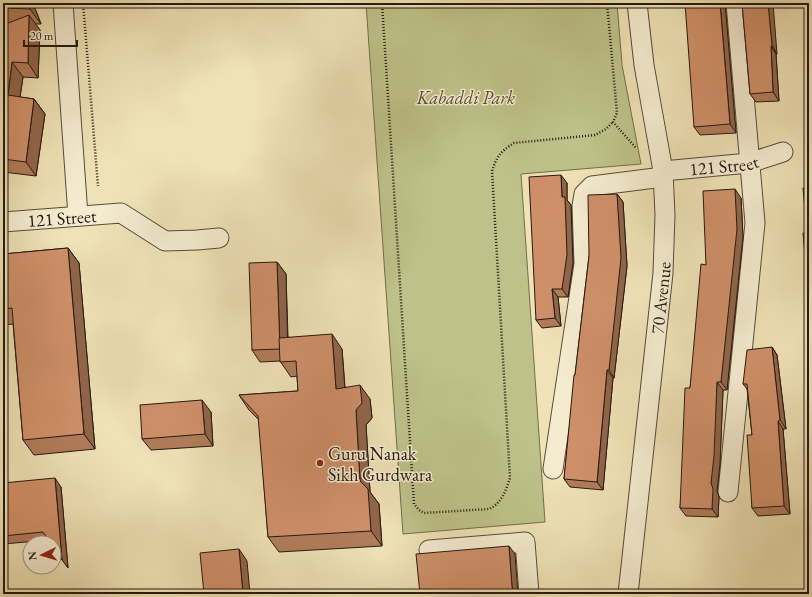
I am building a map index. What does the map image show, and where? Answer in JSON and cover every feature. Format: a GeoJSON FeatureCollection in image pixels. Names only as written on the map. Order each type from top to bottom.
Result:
{"type":"FeatureCollection","features":[{"type":"Feature","properties":{"kind":"street"},"geometry":{"type":"LineString","coordinates":[[63,3],[78,216]]}},
{"type":"Feature","properties":{"kind":"street","name":"70 Avenue"},"geometry":{"type":"LineString","coordinates":[[628,594],[664,273],[665,215],[663,174],[644,65],[637,3]]}},
{"type":"Feature","properties":{"kind":"street"},"geometry":{"type":"LineString","coordinates":[[728,492],[755,223],[736,3]]}},
{"type":"Feature","properties":{"kind":"street","name":"121 Street"},"geometry":{"type":"LineString","coordinates":[[553,470],[584,264],[582,206],[584,194],[592,186],[663,174],[749,163],[783,152]]}},
{"type":"Feature","properties":{"kind":"street","name":"121 Street"},"geometry":{"type":"LineString","coordinates":[[3,222],[121,213],[165,241],[219,238]]}},
{"type":"Feature","properties":{"kind":"street"},"geometry":{"type":"LineString","coordinates":[[429,550],[525,542],[529,594]]}},
{"type":"Feature","properties":{"kind":"path"},"geometry":{"type":"LineString","coordinates":[[83,3],[98,186]]}},
{"type":"Feature","properties":{"kind":"path"},"geometry":{"type":"LineString","coordinates":[[382,3],[414,504],[424,513],[489,509],[495,506],[501,499],[510,478],[492,171],[496,160],[503,150],[514,143],[595,135],[606,129],[613,122],[617,113],[607,3]]}},
{"type":"Feature","properties":{"kind":"path"},"geometry":{"type":"LineString","coordinates":[[613,122],[636,148]]}},
{"type":"Feature","properties":{"kind":"green space","name":"Kabaddi Park"},"geometry":{"type":"Polygon","coordinates":[[[366,3],[617,3],[622,65],[641,164],[521,174],[545,522],[403,534],[366,3]]]}},
{"type":"Feature","properties":{"kind":"building"},"geometry":{"type":"Polygon","coordinates":[[[3,3],[28,3],[30,9],[3,8],[3,3]]]}},
{"type":"Feature","properties":{"kind":"building"},"geometry":{"type":"Polygon","coordinates":[[[685,3],[720,3],[730,124],[694,127],[685,3]]]}},
{"type":"Feature","properties":{"kind":"building"},"geometry":{"type":"Polygon","coordinates":[[[742,3],[768,3],[772,45],[773,92],[750,94],[742,3]]]}},
{"type":"Feature","properties":{"kind":"building"},"geometry":{"type":"Polygon","coordinates":[[[29,15],[28,63],[12,62],[8,95],[34,99],[26,162],[3,159],[3,25],[29,15]]]}},
{"type":"Feature","properties":{"kind":"building"},"geometry":{"type":"Polygon","coordinates":[[[561,175],[562,197],[565,197],[567,255],[562,289],[552,289],[555,318],[536,320],[529,177],[561,175]]]}},
{"type":"Feature","properties":{"kind":"building"},"geometry":{"type":"Polygon","coordinates":[[[803,188],[809,188],[809,323],[803,233],[807,232],[803,188]]]}},
{"type":"Feature","properties":{"kind":"building"},"geometry":{"type":"Polygon","coordinates":[[[735,189],[737,229],[721,382],[717,382],[714,456],[711,483],[713,489],[712,509],[680,508],[685,388],[690,388],[701,264],[706,265],[703,191],[735,189]]]}},
{"type":"Feature","properties":{"kind":"building"},"geometry":{"type":"Polygon","coordinates":[[[617,194],[621,258],[609,370],[607,370],[597,482],[564,479],[574,375],[589,256],[588,195],[617,194]]]}},
{"type":"Feature","properties":{"kind":"building"},"geometry":{"type":"Polygon","coordinates":[[[68,248],[84,434],[23,440],[12,308],[3,309],[3,254],[68,248]]]}},
{"type":"Feature","properties":{"kind":"building"},"geometry":{"type":"Polygon","coordinates":[[[277,262],[280,349],[252,350],[249,263],[277,262]]]}},
{"type":"Feature","properties":{"kind":"building","name":"Guru Nanak Sikh Gurdwara"},"geometry":{"type":"Polygon","coordinates":[[[332,334],[336,389],[360,385],[362,403],[356,410],[360,481],[368,489],[371,531],[268,537],[258,416],[239,395],[298,391],[296,361],[280,362],[279,338],[332,334]]]}},
{"type":"Feature","properties":{"kind":"building"},"geometry":{"type":"Polygon","coordinates":[[[772,347],[780,420],[778,421],[784,506],[752,508],[747,435],[752,435],[747,384],[743,384],[747,350],[772,347]]]}},
{"type":"Feature","properties":{"kind":"building"},"geometry":{"type":"Polygon","coordinates":[[[202,400],[205,434],[142,439],[140,405],[202,400]]]}},
{"type":"Feature","properties":{"kind":"building"},"geometry":{"type":"Polygon","coordinates":[[[55,478],[60,535],[45,535],[43,532],[3,536],[3,483],[55,478]]]}},
{"type":"Feature","properties":{"kind":"building"},"geometry":{"type":"Polygon","coordinates":[[[509,546],[512,587],[516,594],[420,594],[416,554],[509,546]]]}},
{"type":"Feature","properties":{"kind":"building"},"geometry":{"type":"Polygon","coordinates":[[[239,549],[243,594],[204,594],[200,553],[239,549]]]}},
{"type":"Feature","properties":{"kind":"place","name":"Guru Nanak Sikh Gurdwara"},"geometry":{"type":"Point","coordinates":[320,463]}}]}
